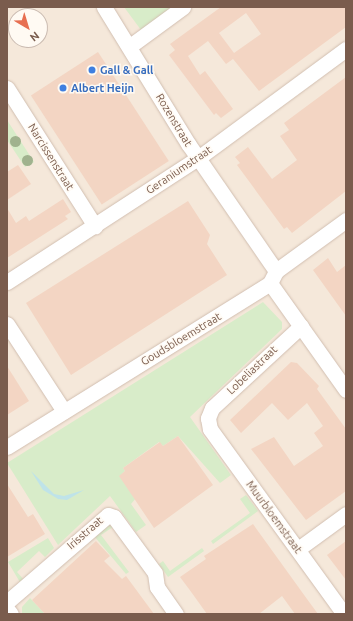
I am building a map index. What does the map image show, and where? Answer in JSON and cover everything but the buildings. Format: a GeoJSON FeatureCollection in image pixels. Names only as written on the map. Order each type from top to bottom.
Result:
{"type":"FeatureCollection","features":[{"type":"Feature","properties":{"kind":"street","name":"Rozenstraat"},"geometry":{"type":"LineString","coordinates":[[104,7],[130,46],[273,277],[301,326],[346,390]]}},
{"type":"Feature","properties":{"kind":"street"},"geometry":{"type":"LineString","coordinates":[[130,46],[183,7]]}},
{"type":"Feature","properties":{"kind":"street","name":"Geraniumstraat"},"geometry":{"type":"LineString","coordinates":[[7,282],[198,158],[346,49]]}},
{"type":"Feature","properties":{"kind":"street","name":"Narcissenstraat"},"geometry":{"type":"LineString","coordinates":[[7,88],[95,226]]}},
{"type":"Feature","properties":{"kind":"street","name":"Goudsbloemstraat"},"geometry":{"type":"LineString","coordinates":[[7,447],[273,277],[346,220]]}},
{"type":"Feature","properties":{"kind":"street"},"geometry":{"type":"LineString","coordinates":[[7,324],[64,411]]}},
{"type":"Feature","properties":{"kind":"street","name":"Lobeliastraat"},"geometry":{"type":"LineString","coordinates":[[208,418],[212,408],[301,326]]}},
{"type":"Feature","properties":{"kind":"street","name":"Muurbloemstraat"},"geometry":{"type":"LineString","coordinates":[[208,418],[210,429],[344,614]]}},
{"type":"Feature","properties":{"kind":"street"},"geometry":{"type":"LineString","coordinates":[[298,549],[346,514]]}},
{"type":"Feature","properties":{"kind":"street","name":"Irisstraat"},"geometry":{"type":"LineString","coordinates":[[7,602],[108,515],[114,518],[155,573],[157,587],[176,614]]}},
{"type":"Feature","properties":{"kind":"street"},"geometry":{"type":"LineString","coordinates":[[7,609],[11,614]]}},
{"type":"Feature","properties":{"kind":"shaded area"},"geometry":{"type":"Polygon","coordinates":[[[7,7],[346,7],[346,614],[7,614],[7,7]]]}},
{"type":"Feature","properties":{"kind":"green space"},"geometry":{"type":"Polygon","coordinates":[[[124,7],[175,7],[141,30],[124,7]]]}},
{"type":"Feature","properties":{"kind":"green space"},"geometry":{"type":"Polygon","coordinates":[[[7,120],[34,162],[25,167],[7,140],[7,120]]]}},
{"type":"Feature","properties":{"kind":"green space"},"geometry":{"type":"Polygon","coordinates":[[[263,302],[282,322],[282,329],[190,417],[231,475],[220,483],[178,436],[163,446],[159,442],[123,468],[125,471],[120,476],[136,498],[131,504],[146,525],[136,532],[110,496],[58,545],[7,463],[263,302]]]}},
{"type":"Feature","properties":{"kind":"green space"},"geometry":{"type":"Polygon","coordinates":[[[246,495],[258,511],[213,544],[211,541],[250,513],[240,499],[246,495]]]}},
{"type":"Feature","properties":{"kind":"green space"},"geometry":{"type":"Polygon","coordinates":[[[107,524],[113,527],[101,535],[129,572],[126,574],[94,536],[107,524]]]}},
{"type":"Feature","properties":{"kind":"green space"},"geometry":{"type":"Polygon","coordinates":[[[48,538],[54,548],[45,557],[39,551],[17,572],[25,581],[21,584],[8,562],[48,538]]]}},
{"type":"Feature","properties":{"kind":"green space"},"geometry":{"type":"Polygon","coordinates":[[[202,548],[204,551],[168,577],[159,564],[163,561],[170,571],[202,548]]]}},
{"type":"Feature","properties":{"kind":"green space"},"geometry":{"type":"Polygon","coordinates":[[[30,598],[45,614],[22,614],[22,607],[30,598]]]}},
{"type":"Feature","properties":{"kind":"water"},"geometry":{"type":"Polygon","coordinates":[[[31,471],[54,494],[64,496],[84,490],[67,500],[58,499],[43,490],[31,471]]]}},
{"type":"Feature","properties":{"kind":"place","name":"Gall & Gall"},"geometry":{"type":"Point","coordinates":[92,70]}},
{"type":"Feature","properties":{"kind":"place","name":"Albert Heijn"},"geometry":{"type":"Point","coordinates":[63,88]}}]}
